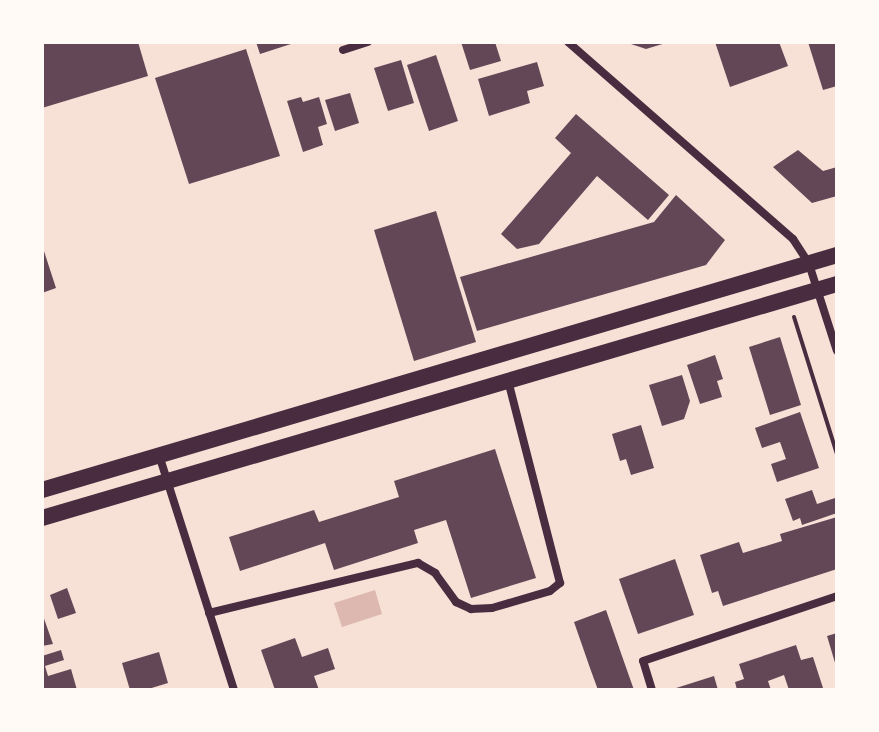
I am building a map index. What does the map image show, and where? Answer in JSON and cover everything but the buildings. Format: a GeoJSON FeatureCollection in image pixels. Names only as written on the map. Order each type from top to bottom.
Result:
{"type":"FeatureCollection","features":[{"type":"Feature","properties":{"kind":"main road"},"geometry":{"type":"LineString","coordinates":[[42,490],[837,255]]}},
{"type":"Feature","properties":{"kind":"main road"},"geometry":{"type":"LineString","coordinates":[[42,518],[837,284]]}},
{"type":"Feature","properties":{"kind":"street"},"geometry":{"type":"LineString","coordinates":[[343,50],[368,42]]}},
{"type":"Feature","properties":{"kind":"street"},"geometry":{"type":"LineString","coordinates":[[568,42],[783,229],[809,264],[837,351]]}},
{"type":"Feature","properties":{"kind":"street"},"geometry":{"type":"LineString","coordinates":[[209,613],[418,563],[435,573],[456,602],[471,609],[492,608],[550,591],[560,583],[508,381]]}},
{"type":"Feature","properties":{"kind":"street"},"geometry":{"type":"LineString","coordinates":[[159,455],[234,690]]}},
{"type":"Feature","properties":{"kind":"street"},"geometry":{"type":"LineString","coordinates":[[652,690],[643,661],[837,596]]}},
{"type":"Feature","properties":{"kind":"path"},"geometry":{"type":"LineString","coordinates":[[793,315],[837,454]]}},
{"type":"Feature","properties":{"kind":"shaded area"},"geometry":{"type":"Polygon","coordinates":[[[375,590],[382,614],[342,627],[334,603],[375,590]]]}}]}
